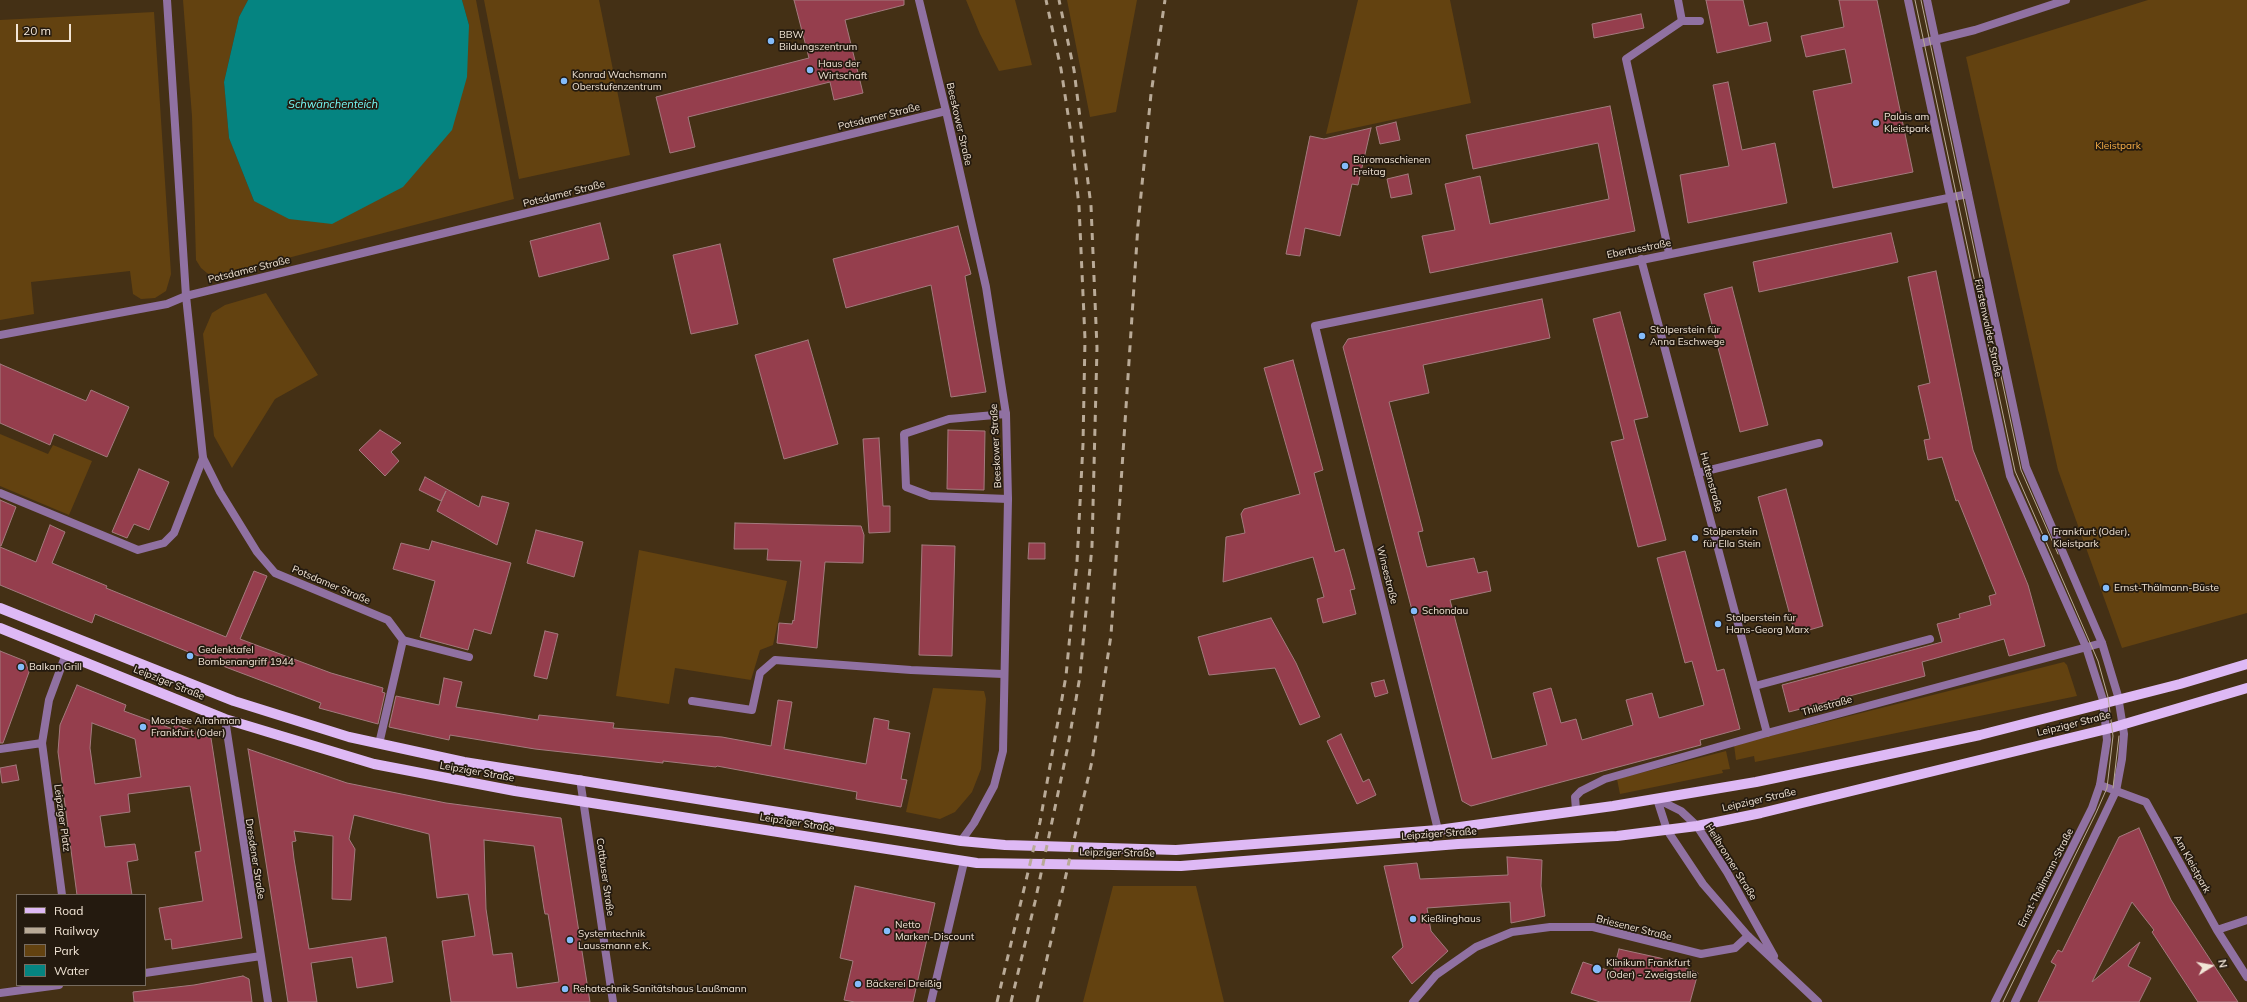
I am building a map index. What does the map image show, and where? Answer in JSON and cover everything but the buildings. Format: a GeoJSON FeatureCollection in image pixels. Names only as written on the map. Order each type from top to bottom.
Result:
{"type":"FeatureCollection","features":[{"type":"Feature","properties":{"kind":"main road","name":"Leipziger Straße"},"geometry":{"type":"LineString","coordinates":[[0,608],[234,701],[348,737],[464,762],[961,840],[1005,845],[1176,850],[1438,830],[1657,799],[1756,782],[1980,735],[2180,684],[2247,664]]}},
{"type":"Feature","properties":{"kind":"main road","name":"Leipziger Straße"},"geometry":{"type":"LineString","coordinates":[[0,628],[225,719],[374,764],[459,781],[964,862],[1181,866],[1458,844],[1617,836],[1697,826],[1762,813],[2111,728],[2247,688]]}},
{"type":"Feature","properties":{"kind":"street","name":"Potsdamer Straße"},"geometry":{"type":"LineString","coordinates":[[167,0],[186,296],[204,458],[220,492],[257,552],[276,573],[388,620],[403,640]]}},
{"type":"Feature","properties":{"kind":"street","name":"Beeskower Straße"},"geometry":{"type":"LineString","coordinates":[[919,0],[986,287],[1006,414],[1008,499],[1003,674],[1003,750],[994,786],[974,823],[961,840]]}},
{"type":"Feature","properties":{"kind":"street"},"geometry":{"type":"LineString","coordinates":[[1678,0],[1682,21]]}},
{"type":"Feature","properties":{"kind":"street","name":"Fürstenwalder Straße"},"geometry":{"type":"LineString","coordinates":[[1908,0],[2010,476],[2086,647]]}},
{"type":"Feature","properties":{"kind":"street","name":"Fürstenwalder Straße"},"geometry":{"type":"LineString","coordinates":[[1927,0],[2026,467],[2102,643]]}},
{"type":"Feature","properties":{"kind":"street"},"geometry":{"type":"LineString","coordinates":[[1918,44],[1974,30],[2066,0]]}},
{"type":"Feature","properties":{"kind":"street"},"geometry":{"type":"LineString","coordinates":[[1669,253],[1626,59],[1682,21],[1700,21]]}},
{"type":"Feature","properties":{"kind":"street","name":"Potsdamer Straße"},"geometry":{"type":"LineString","coordinates":[[186,296],[946,111]]}},
{"type":"Feature","properties":{"kind":"street","name":"Ebertusstraße"},"geometry":{"type":"LineString","coordinates":[[1315,326],[1669,253],[1968,194]]}},
{"type":"Feature","properties":{"kind":"street","name":"Huttenstraße"},"geometry":{"type":"LineString","coordinates":[[1641,259],[1767,733]]}},
{"type":"Feature","properties":{"kind":"street"},"geometry":{"type":"LineString","coordinates":[[0,335],[167,304],[186,296]]}},
{"type":"Feature","properties":{"kind":"street","name":"Winsestraße"},"geometry":{"type":"LineString","coordinates":[[1315,326],[1438,830]]}},
{"type":"Feature","properties":{"kind":"street"},"geometry":{"type":"LineString","coordinates":[[1006,414],[949,419],[904,434],[906,487],[930,496],[1008,499]]}},
{"type":"Feature","properties":{"kind":"street"},"geometry":{"type":"LineString","coordinates":[[1698,473],[1819,444]]}},
{"type":"Feature","properties":{"kind":"street"},"geometry":{"type":"LineString","coordinates":[[0,493],[138,550],[164,543],[174,533],[204,458]]}},
{"type":"Feature","properties":{"kind":"street"},"geometry":{"type":"LineString","coordinates":[[1755,686],[1930,638]]}},
{"type":"Feature","properties":{"kind":"street"},"geometry":{"type":"LineString","coordinates":[[379,744],[403,640],[469,657]]}},
{"type":"Feature","properties":{"kind":"street"},"geometry":{"type":"LineString","coordinates":[[2015,1002],[2116,791],[2122,759],[2124,734],[2118,696],[2102,643]]}},
{"type":"Feature","properties":{"kind":"street","name":"Thilestraße"},"geometry":{"type":"LineString","coordinates":[[1576,810],[1575,797],[1581,791],[1605,779],[1767,733],[2102,643]]}},
{"type":"Feature","properties":{"kind":"street","name":"Ernst-Thälmann-Straße"},"geometry":{"type":"LineString","coordinates":[[1995,1002],[2075,845],[2100,785],[2107,740],[2102,700],[2092,662],[2086,647]]}},
{"type":"Feature","properties":{"kind":"street","name":"Leipziger Platz"},"geometry":{"type":"LineString","coordinates":[[62,894],[42,743],[50,700],[66,654]]}},
{"type":"Feature","properties":{"kind":"street"},"geometry":{"type":"LineString","coordinates":[[692,701],[752,710],[760,673],[775,660],[911,670],[1003,674]]}},
{"type":"Feature","properties":{"kind":"street","name":"Dresdener Straße"},"geometry":{"type":"LineString","coordinates":[[225,719],[268,1002]]}},
{"type":"Feature","properties":{"kind":"street"},"geometry":{"type":"LineString","coordinates":[[0,749],[42,743]]}},
{"type":"Feature","properties":{"kind":"street","name":"Cottbuser Straße"},"geometry":{"type":"LineString","coordinates":[[580,779],[613,1002]]}},
{"type":"Feature","properties":{"kind":"street","name":"Am Kleistpark"},"geometry":{"type":"LineString","coordinates":[[2100,785],[2146,802],[2217,930],[2247,977]]}},
{"type":"Feature","properties":{"kind":"street","name":"Heilbronner Straße"},"geometry":{"type":"LineString","coordinates":[[1657,799],[1681,811],[1697,826],[1727,872],[1778,962]]}},
{"type":"Feature","properties":{"kind":"street","name":"Heilbronner Straße"},"geometry":{"type":"LineString","coordinates":[[1657,799],[1667,830],[1703,884],[1748,936],[1778,962],[1818,1002]]}},
{"type":"Feature","properties":{"kind":"street"},"geometry":{"type":"LineString","coordinates":[[931,1002],[964,862]]}},
{"type":"Feature","properties":{"kind":"street"},"geometry":{"type":"LineString","coordinates":[[2217,930],[2247,920]]}},
{"type":"Feature","properties":{"kind":"street","name":"Briesener Straße"},"geometry":{"type":"LineString","coordinates":[[1413,1002],[1442,971],[1476,947],[1512,932],[1550,927],[1593,927],[1701,954],[1735,948],[1748,936]]}},
{"type":"Feature","properties":{"kind":"street"},"geometry":{"type":"LineString","coordinates":[[146,973],[260,956]]}},
{"type":"Feature","properties":{"kind":"street"},"geometry":{"type":"LineString","coordinates":[[0,993],[52,986]]}},
{"type":"Feature","properties":{"kind":"green space"},"geometry":{"type":"Polygon","coordinates":[[[183,0],[248,0],[239,17],[224,82],[229,138],[254,201],[469,25],[462,0],[476,0],[514,199],[215,277],[207,273],[201,268],[196,260],[192,116],[183,0]]]}},
{"type":"Feature","properties":{"kind":"green space","name":"Konrad Wachsmann Oberstufenzentrum"},"geometry":{"type":"Polygon","coordinates":[[[484,0],[599,0],[630,155],[519,179],[484,0]]]}},
{"type":"Feature","properties":{"kind":"green space"},"geometry":{"type":"Polygon","coordinates":[[[966,0],[1015,0],[1032,65],[999,71],[980,34],[966,0]]]}},
{"type":"Feature","properties":{"kind":"green space"},"geometry":{"type":"Polygon","coordinates":[[[1067,0],[1137,0],[1116,112],[1090,117],[1067,0]]]}},
{"type":"Feature","properties":{"kind":"green space"},"geometry":{"type":"Polygon","coordinates":[[[1358,0],[1450,0],[1471,103],[1326,134],[1358,0]]]}},
{"type":"Feature","properties":{"kind":"green space","name":"Kleistpark"},"geometry":{"type":"Polygon","coordinates":[[[2148,0],[2247,0],[2247,613],[2122,648],[2058,470],[1966,57],[2148,0]]]}},
{"type":"Feature","properties":{"kind":"green space"},"geometry":{"type":"Polygon","coordinates":[[[154,12],[171,274],[166,291],[155,298],[141,299],[133,294],[130,271],[31,282],[34,314],[0,320],[0,20],[154,12]]]}},
{"type":"Feature","properties":{"kind":"green space"},"geometry":{"type":"Polygon","coordinates":[[[266,293],[318,375],[275,399],[232,468],[214,436],[203,334],[212,313],[225,305],[266,293]]]}},
{"type":"Feature","properties":{"kind":"green space"},"geometry":{"type":"Polygon","coordinates":[[[0,434],[48,454],[53,445],[92,461],[69,515],[0,486],[0,434]]]}},
{"type":"Feature","properties":{"kind":"green space"},"geometry":{"type":"Polygon","coordinates":[[[639,550],[787,581],[773,645],[760,650],[751,680],[675,668],[669,704],[616,696],[639,550]]]}},
{"type":"Feature","properties":{"kind":"green space"},"geometry":{"type":"Polygon","coordinates":[[[2064,662],[2067,665],[2077,696],[1755,762],[1754,756],[1736,760],[1734,745],[2064,662]]]}},
{"type":"Feature","properties":{"kind":"green space"},"geometry":{"type":"Polygon","coordinates":[[[933,688],[984,691],[986,699],[981,769],[972,792],[955,812],[940,819],[906,812],[933,688]]]}},
{"type":"Feature","properties":{"kind":"green space"},"geometry":{"type":"Polygon","coordinates":[[[1726,751],[1730,769],[1722,770],[1723,773],[1620,794],[1617,779],[1726,751]]]}},
{"type":"Feature","properties":{"kind":"green space"},"geometry":{"type":"Polygon","coordinates":[[[1113,886],[1196,886],[1224,1002],[1083,1002],[1113,886]]]}},
{"type":"Feature","properties":{"kind":"water","name":"Schwänchenteich"},"geometry":{"type":"Polygon","coordinates":[[[248,0],[462,0],[469,25],[467,77],[452,130],[403,187],[332,224],[289,219],[254,201],[229,138],[224,82],[239,17],[248,0]]]}},
{"type":"Feature","properties":{"kind":"tram line"},"geometry":{"type":"LineString","coordinates":[[1915,0],[2015,471],[2098,661],[2108,697],[2113,736],[2107,788],[2003,1002]]}},
{"type":"Feature","properties":{"kind":"tram line"},"geometry":{"type":"LineString","coordinates":[[1921,0],[2021,470],[2058,554]]}},
{"type":"Feature","properties":{"kind":"tram line"},"geometry":{"type":"LineString","coordinates":[[2113,788],[2119,736]]}},
{"type":"Feature","properties":{"kind":"railway"},"geometry":{"type":"LineString","coordinates":[[997,1002],[1040,822],[1066,676],[1077,562],[1083,444],[1085,339],[1079,206],[1071,134],[1061,69],[1046,0]]}},
{"type":"Feature","properties":{"kind":"railway"},"geometry":{"type":"LineString","coordinates":[[1011,1002],[1035,902],[1068,746],[1080,676],[1092,546],[1097,348],[1091,206],[1074,70],[1059,0]]}},
{"type":"Feature","properties":{"kind":"railway"},"geometry":{"type":"LineString","coordinates":[[1037,1002],[1092,761],[1111,635],[1138,225],[1151,94],[1165,0]]}},
{"type":"Feature","properties":{"kind":"place","name":"BBW Bildungszentrum"},"geometry":{"type":"Point","coordinates":[771,41]}},
{"type":"Feature","properties":{"kind":"place","name":"Haus der Wirtschaft"},"geometry":{"type":"Point","coordinates":[810,70]}},
{"type":"Feature","properties":{"kind":"place","name":"Konrad Wachsmann Oberstufenzentrum"},"geometry":{"type":"Point","coordinates":[564,81]}},
{"type":"Feature","properties":{"kind":"place","name":"Palais am Kleistpark"},"geometry":{"type":"Point","coordinates":[1876,123]}},
{"type":"Feature","properties":{"kind":"place","name":"Büromaschienen Freitag"},"geometry":{"type":"Point","coordinates":[1345,166]}},
{"type":"Feature","properties":{"kind":"place","name":"Stolperstein für Anna Eschwege"},"geometry":{"type":"Point","coordinates":[1642,336]}},
{"type":"Feature","properties":{"kind":"place","name":"Stolperstein für Ella Stein"},"geometry":{"type":"Point","coordinates":[1695,538]}},
{"type":"Feature","properties":{"kind":"place","name":"Frankfurt (Oder), Kleistpark"},"geometry":{"type":"Point","coordinates":[2045,538]}},
{"type":"Feature","properties":{"kind":"place","name":"Ernst-Thälmann-Büste"},"geometry":{"type":"Point","coordinates":[2106,588]}},
{"type":"Feature","properties":{"kind":"place","name":"Schondau"},"geometry":{"type":"Point","coordinates":[1414,611]}},
{"type":"Feature","properties":{"kind":"place","name":"Stolperstein für Hans-Georg Marx"},"geometry":{"type":"Point","coordinates":[1718,624]}},
{"type":"Feature","properties":{"kind":"place","name":"Gedenktafel Bombenangriff 1944"},"geometry":{"type":"Point","coordinates":[190,656]}},
{"type":"Feature","properties":{"kind":"place","name":"Balkan Grill"},"geometry":{"type":"Point","coordinates":[21,667]}},
{"type":"Feature","properties":{"kind":"place","name":"Moschee Alrahman Frankfurt (Oder)"},"geometry":{"type":"Point","coordinates":[143,727]}},
{"type":"Feature","properties":{"kind":"place","name":"Kießlinghaus"},"geometry":{"type":"Point","coordinates":[1413,919]}},
{"type":"Feature","properties":{"kind":"place","name":"Netto Marken-Discount"},"geometry":{"type":"Point","coordinates":[887,931]}},
{"type":"Feature","properties":{"kind":"place","name":"Systemtechnik Laussmann e.K."},"geometry":{"type":"Point","coordinates":[570,940]}},
{"type":"Feature","properties":{"kind":"place","name":"Klinikum Frankfurt (Oder) - Zweigstelle"},"geometry":{"type":"Point","coordinates":[1597,969]}},
{"type":"Feature","properties":{"kind":"place","name":"Bäckerei Dreißig"},"geometry":{"type":"Point","coordinates":[858,984]}},
{"type":"Feature","properties":{"kind":"place","name":"Rehatechnik Sanitätshaus Laußmann"},"geometry":{"type":"Point","coordinates":[565,989]}}]}
